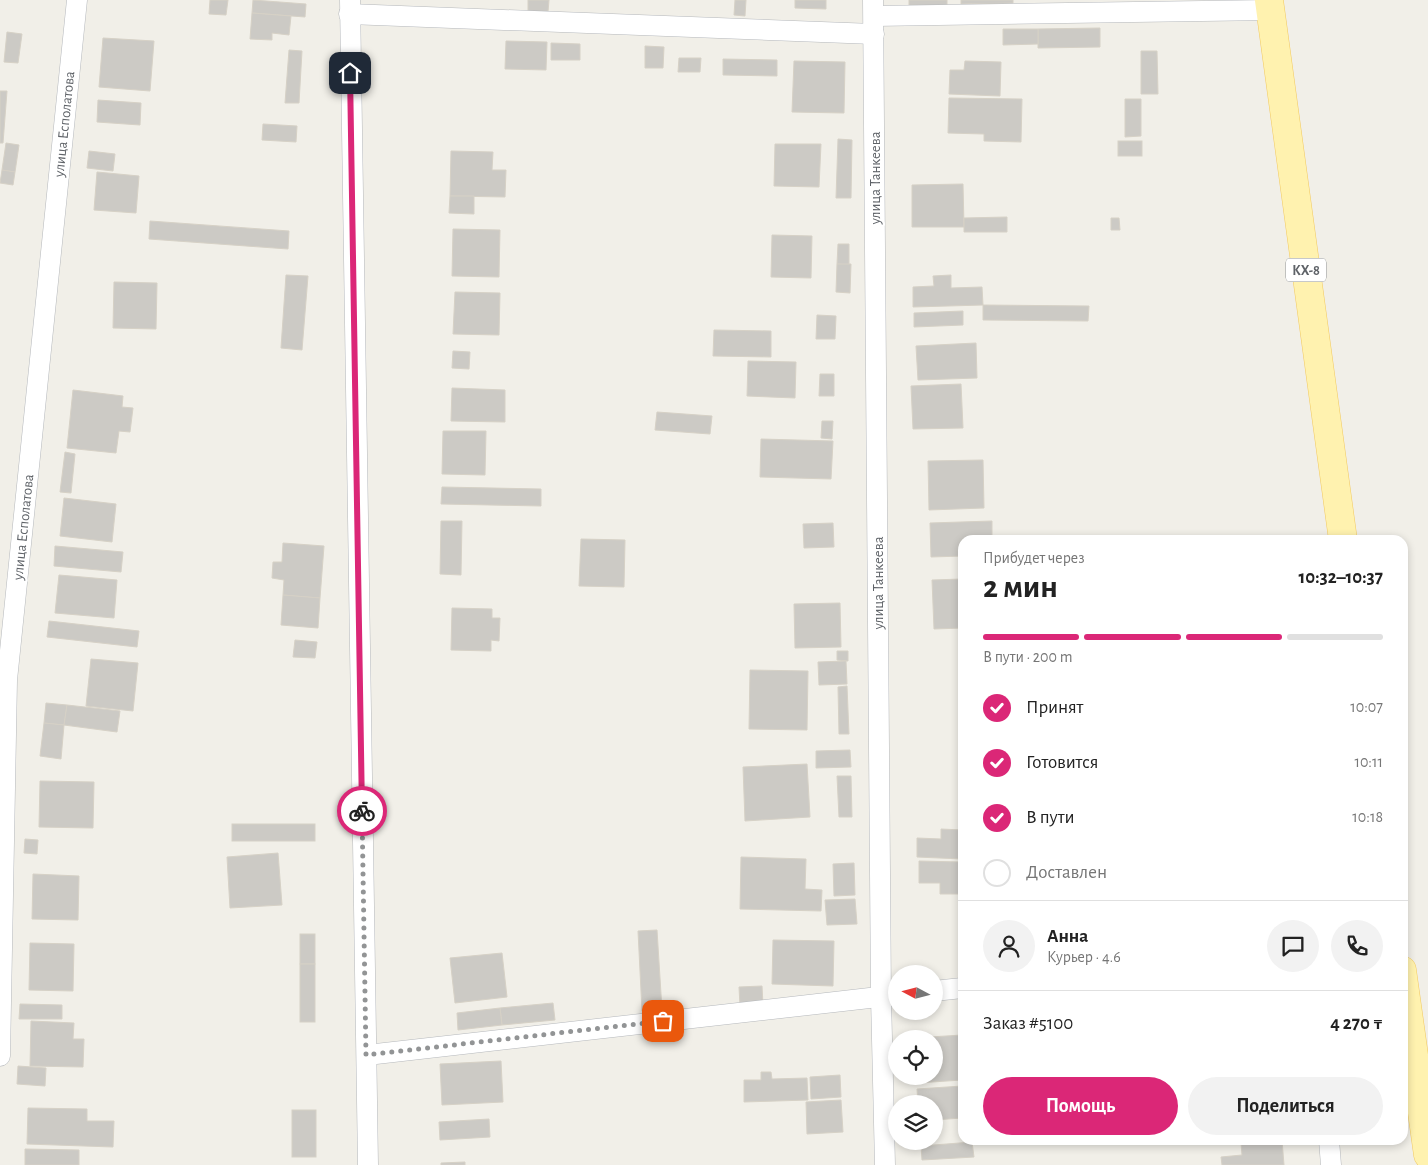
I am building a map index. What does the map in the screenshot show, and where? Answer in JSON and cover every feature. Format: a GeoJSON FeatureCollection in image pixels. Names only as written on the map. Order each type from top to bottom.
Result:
{"type":"FeatureCollection","features":[{"type":"Feature","properties":{"kind":"main road","name":"КХ-8"},"geometry":{"type":"LineString","coordinates":[[1269,5],[1342,535]]}},
{"type":"Feature","properties":{"kind":"main road"},"geometry":{"type":"LineString","coordinates":[[1408,1013],[1428,1155]]}},
{"type":"Feature","properties":{"kind":"street","name":"улица Есполатова"},"geometry":{"type":"LineString","coordinates":[[0,1056],[7,680],[77,0]]}},
{"type":"Feature","properties":{"kind":"street"},"geometry":{"type":"LineString","coordinates":[[368,1165],[349,7],[874,17],[1269,5]]}},
{"type":"Feature","properties":{"kind":"street","name":"улица Танкеева"},"geometry":{"type":"LineString","coordinates":[[874,17],[889,965]]}},
{"type":"Feature","properties":{"kind":"street"},"geometry":{"type":"LineString","coordinates":[[943,990],[958,988]]}},
{"type":"Feature","properties":{"kind":"street"},"geometry":{"type":"LineString","coordinates":[[366,1055],[888,996]]}},
{"type":"Feature","properties":{"kind":"street","name":"улица Танкеева"},"geometry":{"type":"LineString","coordinates":[[885,1165],[888,1020]]}},
{"type":"Feature","properties":{"kind":"street"},"geometry":{"type":"LineString","coordinates":[[1329,1145],[1331,1165]]}},
{"type":"Feature","properties":{"kind":"building"},"geometry":{"type":"Polygon","coordinates":[[[210,0],[228,0],[226,15],[209,14],[210,0]]]}},
{"type":"Feature","properties":{"kind":"building"},"geometry":{"type":"Polygon","coordinates":[[[253,0],[306,4],[305,17],[252,13],[253,0]]]}},
{"type":"Feature","properties":{"kind":"building"},"geometry":{"type":"Polygon","coordinates":[[[528,0],[549,0],[548,12],[528,11],[528,0]]]}},
{"type":"Feature","properties":{"kind":"building"},"geometry":{"type":"Polygon","coordinates":[[[735,0],[746,0],[745,16],[734,15],[735,0]]]}},
{"type":"Feature","properties":{"kind":"building"},"geometry":{"type":"Polygon","coordinates":[[[795,0],[826,0],[826,9],[795,8],[795,0]]]}},
{"type":"Feature","properties":{"kind":"building"},"geometry":{"type":"Polygon","coordinates":[[[909,0],[947,0],[947,5],[909,6],[909,0]]]}},
{"type":"Feature","properties":{"kind":"building"},"geometry":{"type":"Polygon","coordinates":[[[961,0],[1013,0],[1013,3],[961,4],[961,0]]]}},
{"type":"Feature","properties":{"kind":"building"},"geometry":{"type":"Polygon","coordinates":[[[252,13],[291,16],[289,35],[272,33],[272,40],[250,39],[252,13]]]}},
{"type":"Feature","properties":{"kind":"building"},"geometry":{"type":"Polygon","coordinates":[[[1100,28],[1100,47],[1038,48],[1038,29],[1100,28]]]}},
{"type":"Feature","properties":{"kind":"building"},"geometry":{"type":"Polygon","coordinates":[[[1003,29],[1038,29],[1038,44],[1003,45],[1003,29]]]}},
{"type":"Feature","properties":{"kind":"building"},"geometry":{"type":"Polygon","coordinates":[[[7,32],[22,34],[18,63],[4,62],[7,32]]]}},
{"type":"Feature","properties":{"kind":"building"},"geometry":{"type":"Polygon","coordinates":[[[103,38],[154,41],[150,91],[99,87],[103,38]]]}},
{"type":"Feature","properties":{"kind":"building"},"geometry":{"type":"Polygon","coordinates":[[[506,41],[547,42],[546,70],[505,69],[506,41]]]}},
{"type":"Feature","properties":{"kind":"building"},"geometry":{"type":"Polygon","coordinates":[[[551,43],[580,44],[580,60],[551,60],[551,43]]]}},
{"type":"Feature","properties":{"kind":"building"},"geometry":{"type":"Polygon","coordinates":[[[645,46],[664,47],[663,68],[645,68],[645,46]]]}},
{"type":"Feature","properties":{"kind":"building"},"geometry":{"type":"Polygon","coordinates":[[[289,50],[302,51],[299,103],[285,103],[289,50]]]}},
{"type":"Feature","properties":{"kind":"building"},"geometry":{"type":"Polygon","coordinates":[[[1141,51],[1157,51],[1158,94],[1141,94],[1141,51]]]}},
{"type":"Feature","properties":{"kind":"building"},"geometry":{"type":"Polygon","coordinates":[[[679,58],[701,58],[700,72],[678,72],[679,58]]]}},
{"type":"Feature","properties":{"kind":"building"},"geometry":{"type":"Polygon","coordinates":[[[723,59],[777,60],[777,76],[723,75],[723,59]]]}},
{"type":"Feature","properties":{"kind":"building"},"geometry":{"type":"Polygon","coordinates":[[[794,61],[845,62],[844,113],[792,112],[794,61]]]}},
{"type":"Feature","properties":{"kind":"building"},"geometry":{"type":"Polygon","coordinates":[[[965,61],[1001,62],[1000,96],[949,94],[950,70],[964,70],[965,61]]]}},
{"type":"Feature","properties":{"kind":"building"},"geometry":{"type":"Polygon","coordinates":[[[0,91],[7,91],[3,143],[0,143],[0,91]]]}},
{"type":"Feature","properties":{"kind":"building"},"geometry":{"type":"Polygon","coordinates":[[[949,98],[1022,99],[1021,142],[984,141],[984,134],[948,133],[949,98]]]}},
{"type":"Feature","properties":{"kind":"building"},"geometry":{"type":"Polygon","coordinates":[[[1125,99],[1141,99],[1141,136],[1125,137],[1125,99]]]}},
{"type":"Feature","properties":{"kind":"building"},"geometry":{"type":"Polygon","coordinates":[[[98,100],[141,103],[140,125],[97,122],[98,100]]]}},
{"type":"Feature","properties":{"kind":"building"},"geometry":{"type":"Polygon","coordinates":[[[263,124],[297,126],[296,142],[262,140],[263,124]]]}},
{"type":"Feature","properties":{"kind":"building"},"geometry":{"type":"Polygon","coordinates":[[[838,139],[852,140],[851,198],[836,198],[838,139]]]}},
{"type":"Feature","properties":{"kind":"building"},"geometry":{"type":"Polygon","coordinates":[[[1118,141],[1142,141],[1142,156],[1118,156],[1118,141]]]}},
{"type":"Feature","properties":{"kind":"building"},"geometry":{"type":"Polygon","coordinates":[[[6,143],[19,145],[15,172],[2,170],[6,143]]]}},
{"type":"Feature","properties":{"kind":"building"},"geometry":{"type":"Polygon","coordinates":[[[775,144],[821,144],[819,187],[774,186],[775,144]]]}},
{"type":"Feature","properties":{"kind":"building"},"geometry":{"type":"Polygon","coordinates":[[[89,151],[115,154],[113,171],[87,168],[89,151]]]}},
{"type":"Feature","properties":{"kind":"building"},"geometry":{"type":"Polygon","coordinates":[[[451,151],[493,152],[492,170],[506,170],[505,197],[450,196],[451,151]]]}},
{"type":"Feature","properties":{"kind":"building"},"geometry":{"type":"Polygon","coordinates":[[[2,170],[15,172],[13,185],[0,183],[2,170]]]}},
{"type":"Feature","properties":{"kind":"building"},"geometry":{"type":"Polygon","coordinates":[[[97,172],[139,176],[136,213],[94,210],[97,172]]]}},
{"type":"Feature","properties":{"kind":"building"},"geometry":{"type":"Polygon","coordinates":[[[963,184],[964,227],[912,227],[912,185],[963,184]]]}},
{"type":"Feature","properties":{"kind":"building"},"geometry":{"type":"Polygon","coordinates":[[[450,196],[474,196],[474,214],[449,213],[450,196]]]}},
{"type":"Feature","properties":{"kind":"building"},"geometry":{"type":"Polygon","coordinates":[[[1007,217],[1007,232],[964,232],[964,218],[1007,217]]]}},
{"type":"Feature","properties":{"kind":"building"},"geometry":{"type":"Polygon","coordinates":[[[1111,218],[1119,218],[1120,230],[1111,230],[1111,218]]]}},
{"type":"Feature","properties":{"kind":"building"},"geometry":{"type":"Polygon","coordinates":[[[150,221],[289,231],[288,249],[149,239],[150,221]]]}},
{"type":"Feature","properties":{"kind":"building"},"geometry":{"type":"Polygon","coordinates":[[[453,229],[500,230],[499,277],[452,276],[453,229]]]}},
{"type":"Feature","properties":{"kind":"building"},"geometry":{"type":"Polygon","coordinates":[[[772,235],[812,236],[811,278],[771,277],[772,235]]]}},
{"type":"Feature","properties":{"kind":"building"},"geometry":{"type":"Polygon","coordinates":[[[838,244],[849,244],[849,265],[837,264],[838,244]]]}},
{"type":"Feature","properties":{"kind":"building"},"geometry":{"type":"Polygon","coordinates":[[[837,264],[851,264],[850,293],[836,292],[837,264]]]}},
{"type":"Feature","properties":{"kind":"building"},"geometry":{"type":"Polygon","coordinates":[[[286,275],[308,276],[302,350],[281,348],[286,275]]]}},
{"type":"Feature","properties":{"kind":"building"},"geometry":{"type":"Polygon","coordinates":[[[951,275],[951,288],[982,287],[983,305],[913,307],[913,287],[934,286],[933,276],[951,275]]]}},
{"type":"Feature","properties":{"kind":"building"},"geometry":{"type":"Polygon","coordinates":[[[114,282],[157,283],[156,329],[113,328],[114,282]]]}},
{"type":"Feature","properties":{"kind":"building"},"geometry":{"type":"Polygon","coordinates":[[[455,292],[500,293],[499,335],[453,334],[455,292]]]}},
{"type":"Feature","properties":{"kind":"building"},"geometry":{"type":"Polygon","coordinates":[[[983,305],[1089,306],[1088,321],[983,320],[983,305]]]}},
{"type":"Feature","properties":{"kind":"building"},"geometry":{"type":"Polygon","coordinates":[[[963,311],[963,325],[914,327],[914,313],[963,311]]]}},
{"type":"Feature","properties":{"kind":"building"},"geometry":{"type":"Polygon","coordinates":[[[817,315],[836,316],[835,339],[816,339],[817,315]]]}},
{"type":"Feature","properties":{"kind":"building"},"geometry":{"type":"Polygon","coordinates":[[[714,330],[771,331],[771,357],[713,356],[714,330]]]}},
{"type":"Feature","properties":{"kind":"building"},"geometry":{"type":"Polygon","coordinates":[[[976,343],[977,378],[918,380],[916,346],[976,343]]]}},
{"type":"Feature","properties":{"kind":"building"},"geometry":{"type":"Polygon","coordinates":[[[453,351],[470,352],[469,369],[452,368],[453,351]]]}},
{"type":"Feature","properties":{"kind":"building"},"geometry":{"type":"Polygon","coordinates":[[[748,361],[796,362],[795,398],[747,396],[748,361]]]}},
{"type":"Feature","properties":{"kind":"building"},"geometry":{"type":"Polygon","coordinates":[[[820,374],[834,374],[834,396],[819,396],[820,374]]]}},
{"type":"Feature","properties":{"kind":"building"},"geometry":{"type":"Polygon","coordinates":[[[961,384],[963,428],[913,429],[911,386],[961,384]]]}},
{"type":"Feature","properties":{"kind":"building"},"geometry":{"type":"Polygon","coordinates":[[[452,388],[505,390],[505,422],[451,421],[452,388]]]}},
{"type":"Feature","properties":{"kind":"building"},"geometry":{"type":"Polygon","coordinates":[[[73,390],[123,396],[122,407],[133,408],[130,432],[119,431],[116,453],[67,448],[73,390]]]}},
{"type":"Feature","properties":{"kind":"building"},"geometry":{"type":"Polygon","coordinates":[[[657,412],[712,416],[710,434],[655,430],[657,412]]]}},
{"type":"Feature","properties":{"kind":"building"},"geometry":{"type":"Polygon","coordinates":[[[822,421],[833,421],[832,439],[821,438],[822,421]]]}},
{"type":"Feature","properties":{"kind":"building"},"geometry":{"type":"Polygon","coordinates":[[[443,431],[486,431],[485,475],[442,474],[443,431]]]}},
{"type":"Feature","properties":{"kind":"building"},"geometry":{"type":"Polygon","coordinates":[[[761,439],[833,441],[831,479],[760,477],[761,439]]]}},
{"type":"Feature","properties":{"kind":"building"},"geometry":{"type":"Polygon","coordinates":[[[65,452],[75,454],[71,493],[60,492],[65,452]]]}},
{"type":"Feature","properties":{"kind":"building"},"geometry":{"type":"Polygon","coordinates":[[[983,460],[984,508],[929,510],[928,461],[983,460]]]}},
{"type":"Feature","properties":{"kind":"building"},"geometry":{"type":"Polygon","coordinates":[[[442,487],[541,489],[541,506],[441,504],[442,487]]]}},
{"type":"Feature","properties":{"kind":"building"},"geometry":{"type":"Polygon","coordinates":[[[64,498],[116,504],[112,542],[60,536],[64,498]]]}},
{"type":"Feature","properties":{"kind":"building"},"geometry":{"type":"Polygon","coordinates":[[[441,521],[462,521],[461,575],[440,574],[441,521]]]}},
{"type":"Feature","properties":{"kind":"building"},"geometry":{"type":"Polygon","coordinates":[[[992,521],[992,535],[958,535],[958,556],[931,557],[930,523],[992,521]]]}},
{"type":"Feature","properties":{"kind":"building"},"geometry":{"type":"Polygon","coordinates":[[[833,523],[834,547],[804,548],[803,524],[833,523]]]}},
{"type":"Feature","properties":{"kind":"building"},"geometry":{"type":"Polygon","coordinates":[[[581,539],[625,540],[624,587],[579,586],[581,539]]]}},
{"type":"Feature","properties":{"kind":"building"},"geometry":{"type":"Polygon","coordinates":[[[283,543],[324,546],[320,598],[283,595],[284,580],[272,578],[273,562],[282,562],[283,543]]]}},
{"type":"Feature","properties":{"kind":"building"},"geometry":{"type":"Polygon","coordinates":[[[55,546],[123,552],[121,572],[54,566],[55,546]]]}},
{"type":"Feature","properties":{"kind":"building"},"geometry":{"type":"Polygon","coordinates":[[[59,575],[117,580],[114,618],[55,613],[59,575]]]}},
{"type":"Feature","properties":{"kind":"building"},"geometry":{"type":"Polygon","coordinates":[[[958,579],[958,628],[934,629],[932,580],[958,579]]]}},
{"type":"Feature","properties":{"kind":"building"},"geometry":{"type":"Polygon","coordinates":[[[283,595],[320,598],[318,628],[281,625],[283,595]]]}},
{"type":"Feature","properties":{"kind":"building"},"geometry":{"type":"Polygon","coordinates":[[[840,603],[841,647],[795,648],[794,604],[840,603]]]}},
{"type":"Feature","properties":{"kind":"building"},"geometry":{"type":"Polygon","coordinates":[[[452,608],[492,609],[492,618],[500,618],[499,641],[491,640],[491,651],[451,650],[452,608]]]}},
{"type":"Feature","properties":{"kind":"building"},"geometry":{"type":"Polygon","coordinates":[[[49,621],[139,631],[137,647],[47,637],[49,621]]]}},
{"type":"Feature","properties":{"kind":"building"},"geometry":{"type":"Polygon","coordinates":[[[295,640],[317,642],[315,658],[293,657],[295,640]]]}},
{"type":"Feature","properties":{"kind":"building"},"geometry":{"type":"Polygon","coordinates":[[[837,651],[848,651],[848,661],[837,660],[837,651]]]}},
{"type":"Feature","properties":{"kind":"building"},"geometry":{"type":"Polygon","coordinates":[[[91,659],[138,663],[133,711],[86,706],[91,659]]]}},
{"type":"Feature","properties":{"kind":"building"},"geometry":{"type":"Polygon","coordinates":[[[846,661],[847,684],[819,685],[818,662],[846,661]]]}},
{"type":"Feature","properties":{"kind":"building"},"geometry":{"type":"Polygon","coordinates":[[[750,670],[808,671],[807,730],[749,729],[750,670]]]}},
{"type":"Feature","properties":{"kind":"building"},"geometry":{"type":"Polygon","coordinates":[[[847,686],[849,734],[839,734],[838,687],[847,686]]]}},
{"type":"Feature","properties":{"kind":"building"},"geometry":{"type":"Polygon","coordinates":[[[46,703],[67,705],[64,725],[44,723],[46,703]]]}},
{"type":"Feature","properties":{"kind":"building"},"geometry":{"type":"Polygon","coordinates":[[[67,705],[120,711],[117,732],[64,725],[67,705]]]}},
{"type":"Feature","properties":{"kind":"building"},"geometry":{"type":"Polygon","coordinates":[[[44,723],[64,725],[61,759],[40,756],[44,723]]]}},
{"type":"Feature","properties":{"kind":"building"},"geometry":{"type":"Polygon","coordinates":[[[850,750],[851,767],[816,768],[816,751],[850,750]]]}},
{"type":"Feature","properties":{"kind":"building"},"geometry":{"type":"Polygon","coordinates":[[[807,764],[810,817],[745,821],[743,767],[807,764]]]}},
{"type":"Feature","properties":{"kind":"building"},"geometry":{"type":"Polygon","coordinates":[[[837,776],[851,776],[852,817],[839,817],[837,776]]]}},
{"type":"Feature","properties":{"kind":"building"},"geometry":{"type":"Polygon","coordinates":[[[40,781],[94,782],[93,828],[39,827],[40,781]]]}},
{"type":"Feature","properties":{"kind":"building"},"geometry":{"type":"Polygon","coordinates":[[[232,824],[315,824],[315,841],[232,841],[232,824]]]}},
{"type":"Feature","properties":{"kind":"building"},"geometry":{"type":"Polygon","coordinates":[[[941,829],[958,830],[958,859],[917,857],[917,838],[941,839],[941,829]]]}},
{"type":"Feature","properties":{"kind":"building"},"geometry":{"type":"Polygon","coordinates":[[[25,839],[38,840],[37,854],[24,853],[25,839]]]}},
{"type":"Feature","properties":{"kind":"building"},"geometry":{"type":"Polygon","coordinates":[[[278,853],[282,905],[230,908],[227,857],[278,853]]]}},
{"type":"Feature","properties":{"kind":"building"},"geometry":{"type":"Polygon","coordinates":[[[741,857],[806,859],[805,889],[822,890],[821,911],[740,909],[741,857]]]}},
{"type":"Feature","properties":{"kind":"building"},"geometry":{"type":"Polygon","coordinates":[[[919,861],[958,862],[958,894],[940,894],[940,883],[919,883],[919,861]]]}},
{"type":"Feature","properties":{"kind":"building"},"geometry":{"type":"Polygon","coordinates":[[[854,863],[855,895],[834,896],[833,864],[854,863]]]}},
{"type":"Feature","properties":{"kind":"building"},"geometry":{"type":"Polygon","coordinates":[[[33,874],[79,876],[78,920],[32,919],[33,874]]]}},
{"type":"Feature","properties":{"kind":"building"},"geometry":{"type":"Polygon","coordinates":[[[855,899],[857,924],[827,925],[825,900],[855,899]]]}},
{"type":"Feature","properties":{"kind":"building"},"geometry":{"type":"Polygon","coordinates":[[[657,930],[662,1010],[642,1011],[638,931],[657,930]]]}},
{"type":"Feature","properties":{"kind":"building"},"geometry":{"type":"Polygon","coordinates":[[[300,934],[315,934],[315,964],[300,964],[300,934]]]}},
{"type":"Feature","properties":{"kind":"building"},"geometry":{"type":"Polygon","coordinates":[[[773,940],[834,941],[833,986],[772,984],[773,940]]]}},
{"type":"Feature","properties":{"kind":"building"},"geometry":{"type":"Polygon","coordinates":[[[30,943],[74,944],[73,991],[29,990],[30,943]]]}},
{"type":"Feature","properties":{"kind":"building"},"geometry":{"type":"Polygon","coordinates":[[[502,953],[507,997],[455,1003],[450,958],[502,953]]]}},
{"type":"Feature","properties":{"kind":"building"},"geometry":{"type":"Polygon","coordinates":[[[300,964],[315,964],[315,1022],[300,1022],[300,964]]]}},
{"type":"Feature","properties":{"kind":"building"},"geometry":{"type":"Polygon","coordinates":[[[762,986],[763,1005],[740,1006],[739,987],[762,986]]]}},
{"type":"Feature","properties":{"kind":"building"},"geometry":{"type":"Polygon","coordinates":[[[553,1003],[555,1020],[502,1025],[500,1008],[553,1003]]]}},
{"type":"Feature","properties":{"kind":"building"},"geometry":{"type":"Polygon","coordinates":[[[20,1004],[62,1005],[62,1019],[19,1019],[20,1004]]]}},
{"type":"Feature","properties":{"kind":"building"},"geometry":{"type":"Polygon","coordinates":[[[500,1008],[502,1025],[458,1030],[457,1013],[500,1008]]]}},
{"type":"Feature","properties":{"kind":"building"},"geometry":{"type":"Polygon","coordinates":[[[31,1021],[74,1023],[73,1039],[84,1039],[83,1067],[30,1066],[31,1021]]]}},
{"type":"Feature","properties":{"kind":"building"},"geometry":{"type":"Polygon","coordinates":[[[958,1035],[958,1080],[943,1081],[943,1036],[958,1035]]]}},
{"type":"Feature","properties":{"kind":"building"},"geometry":{"type":"Polygon","coordinates":[[[501,1061],[503,1102],[442,1105],[440,1064],[501,1061]]]}},
{"type":"Feature","properties":{"kind":"building"},"geometry":{"type":"Polygon","coordinates":[[[18,1066],[46,1068],[45,1086],[17,1084],[18,1066]]]}},
{"type":"Feature","properties":{"kind":"building"},"geometry":{"type":"Polygon","coordinates":[[[761,1072],[771,1072],[772,1079],[807,1078],[808,1100],[744,1102],[744,1080],[761,1080],[761,1072]]]}},
{"type":"Feature","properties":{"kind":"building"},"geometry":{"type":"Polygon","coordinates":[[[840,1075],[841,1097],[811,1099],[810,1077],[840,1075]]]}},
{"type":"Feature","properties":{"kind":"building"},"geometry":{"type":"Polygon","coordinates":[[[958,1086],[958,1118],[943,1119],[943,1095],[917,1095],[917,1089],[958,1086]]]}},
{"type":"Feature","properties":{"kind":"building"},"geometry":{"type":"Polygon","coordinates":[[[841,1100],[843,1132],[807,1134],[806,1102],[841,1100]]]}},
{"type":"Feature","properties":{"kind":"building"},"geometry":{"type":"Polygon","coordinates":[[[28,1108],[87,1109],[87,1121],[114,1121],[113,1147],[27,1144],[28,1108]]]}},
{"type":"Feature","properties":{"kind":"building"},"geometry":{"type":"Polygon","coordinates":[[[292,1110],[316,1110],[316,1157],[292,1157],[292,1110]]]}},
{"type":"Feature","properties":{"kind":"building"},"geometry":{"type":"Polygon","coordinates":[[[489,1119],[490,1137],[440,1140],[439,1122],[489,1119]]]}},
{"type":"Feature","properties":{"kind":"building"},"geometry":{"type":"Polygon","coordinates":[[[958,1143],[958,1145],[972,1145],[974,1157],[922,1160],[921,1150],[943,1150],[943,1144],[958,1143]]]}},
{"type":"Feature","properties":{"kind":"building"},"geometry":{"type":"Polygon","coordinates":[[[1241,1145],[1282,1145],[1284,1165],[1222,1165],[1221,1157],[1242,1155],[1241,1145]]]}},
{"type":"Feature","properties":{"kind":"building"},"geometry":{"type":"Polygon","coordinates":[[[25,1149],[79,1150],[79,1165],[25,1165],[25,1149]]]}},
{"type":"Feature","properties":{"kind":"building"},"geometry":{"type":"Polygon","coordinates":[[[465,1162],[465,1165],[441,1165],[441,1163],[465,1162]]]}},
{"type":"Feature","properties":{"kind":"way so far"},"geometry":{"type":"LineString","coordinates":[[362,811],[366,1055],[663,1021]]}},
{"type":"Feature","properties":{"kind":"route"},"geometry":{"type":"LineString","coordinates":[[350,73],[362,811]]}}]}
